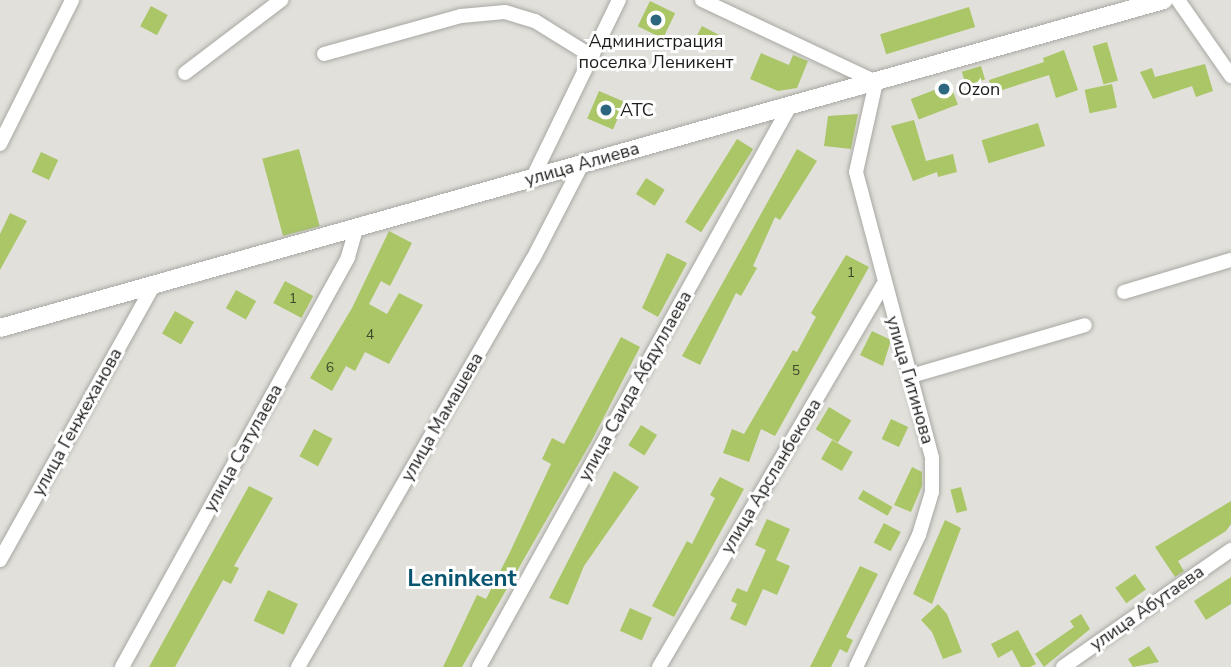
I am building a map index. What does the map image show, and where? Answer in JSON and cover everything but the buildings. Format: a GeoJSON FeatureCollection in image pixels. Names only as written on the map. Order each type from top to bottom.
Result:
{"type":"FeatureCollection","features":[{"type":"Feature","properties":{"kind":"street"},"geometry":{"type":"LineString","coordinates":[[0,144],[72,0]]}},
{"type":"Feature","properties":{"kind":"street"},"geometry":{"type":"LineString","coordinates":[[185,73],[281,0]]}},
{"type":"Feature","properties":{"kind":"street"},"geometry":{"type":"LineString","coordinates":[[532,179],[619,0]]}},
{"type":"Feature","properties":{"kind":"street"},"geometry":{"type":"LineString","coordinates":[[702,0],[876,82]]}},
{"type":"Feature","properties":{"kind":"street","name":"улица Алиева"},"geometry":{"type":"LineString","coordinates":[[0,328],[1164,0]]}},
{"type":"Feature","properties":{"kind":"street"},"geometry":{"type":"LineString","coordinates":[[1178,0],[1231,76]]}},
{"type":"Feature","properties":{"kind":"street"},"geometry":{"type":"LineString","coordinates":[[324,54],[461,16],[505,12],[535,21],[593,57]]}},
{"type":"Feature","properties":{"kind":"street","name":"улица Гитинова"},"geometry":{"type":"LineString","coordinates":[[856,667],[919,535],[933,492],[932,458],[911,376],[883,285],[856,172],[876,82]]}},
{"type":"Feature","properties":{"kind":"street","name":"улица Саида Абдуллаева"},"geometry":{"type":"LineString","coordinates":[[478,667],[792,104]]}},
{"type":"Feature","properties":{"kind":"street","name":"улица Мамашева"},"geometry":{"type":"LineString","coordinates":[[298,667],[533,259],[582,164]]}},
{"type":"Feature","properties":{"kind":"street","name":"улица Сатулаева"},"geometry":{"type":"LineString","coordinates":[[122,667],[348,257],[357,226]]}},
{"type":"Feature","properties":{"kind":"street"},"geometry":{"type":"LineString","coordinates":[[1124,292],[1231,260]]}},
{"type":"Feature","properties":{"kind":"street","name":"улица Генжеханова"},"geometry":{"type":"LineString","coordinates":[[0,560],[154,284]]}},
{"type":"Feature","properties":{"kind":"street","name":"улица Арсланбекова"},"geometry":{"type":"LineString","coordinates":[[659,667],[883,285]]}},
{"type":"Feature","properties":{"kind":"street"},"geometry":{"type":"LineString","coordinates":[[911,376],[1085,325]]}},
{"type":"Feature","properties":{"kind":"street","name":"улица Абутаева"},"geometry":{"type":"LineString","coordinates":[[1063,667],[1231,550]]}},
{"type":"Feature","properties":{"kind":"place","name":"Администрация поселка Леникент"},"geometry":{"type":"Point","coordinates":[656,20]}},
{"type":"Feature","properties":{"kind":"place","name":"Ozon"},"geometry":{"type":"Point","coordinates":[944,89]}},
{"type":"Feature","properties":{"kind":"place","name":"АТС"},"geometry":{"type":"Point","coordinates":[606,110]}},
{"type":"Feature","properties":{"kind":"district","name":"Leninkent"},"geometry":{"type":"Point","coordinates":[462,579]}}]}
